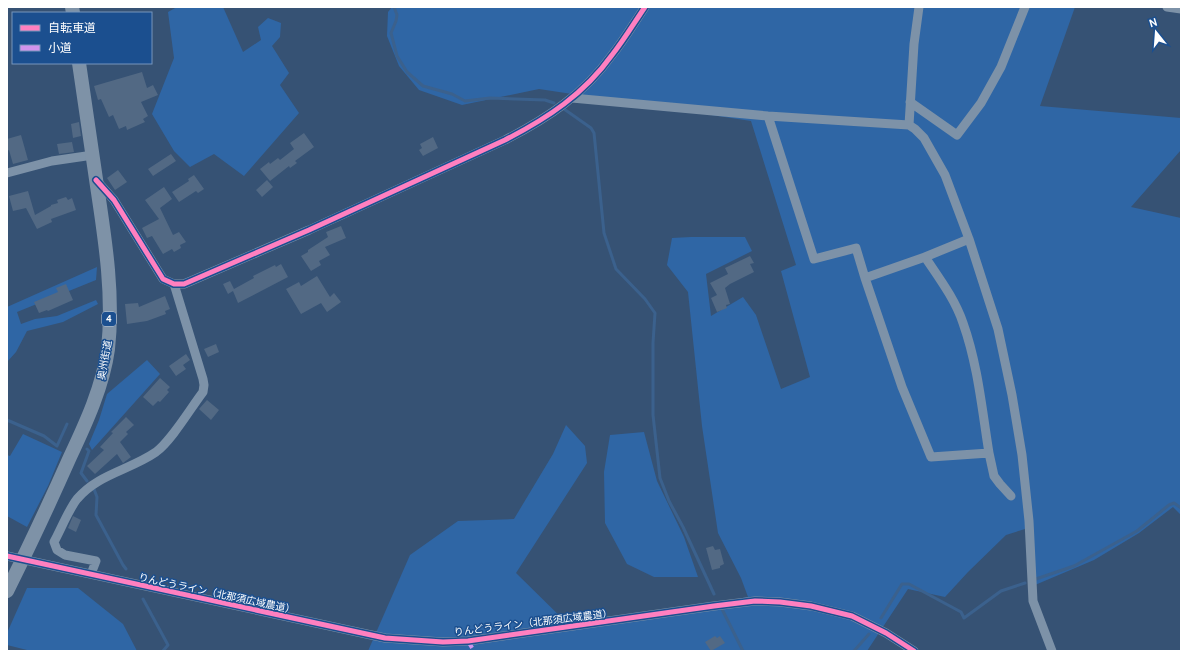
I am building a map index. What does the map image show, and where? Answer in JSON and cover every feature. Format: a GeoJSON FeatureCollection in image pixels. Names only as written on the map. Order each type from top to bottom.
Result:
{"type":"FeatureCollection","features":[{"type":"Feature","properties":{"kind":"highway","name":"奥州街道"},"geometry":{"type":"LineString","coordinates":[[7,591],[23,560],[81,433],[100,383],[108,350],[110,318],[107,269],[93,155],[79,64]]}},
{"type":"Feature","properties":{"kind":"street"},"geometry":{"type":"LineString","coordinates":[[96,180],[114,200],[163,279],[174,284],[184,284],[309,230],[505,140],[549,116],[572,98],[606,63],[645,7]]}},
{"type":"Feature","properties":{"kind":"street"},"geometry":{"type":"LineString","coordinates":[[909,126],[914,44],[919,7]]}},
{"type":"Feature","properties":{"kind":"street"},"geometry":{"type":"LineString","coordinates":[[910,102],[957,135],[981,102],[1002,67],[1025,7]]}},
{"type":"Feature","properties":{"kind":"street"},"geometry":{"type":"LineString","coordinates":[[1168,7],[1181,9]]}},
{"type":"Feature","properties":{"kind":"street"},"geometry":{"type":"LineString","coordinates":[[572,98],[768,116],[909,126],[915,129],[924,138],[945,175],[970,239],[998,329],[1012,396],[1022,456],[1028,514],[1033,601],[1052,651]]}},
{"type":"Feature","properties":{"kind":"street"},"geometry":{"type":"LineString","coordinates":[[768,116],[814,259],[856,248],[902,386],[931,457],[989,453]]}},
{"type":"Feature","properties":{"kind":"street"},"geometry":{"type":"LineString","coordinates":[[7,173],[52,161],[93,155]]}},
{"type":"Feature","properties":{"kind":"street"},"geometry":{"type":"LineString","coordinates":[[865,278],[925,257],[970,239]]}},
{"type":"Feature","properties":{"kind":"street"},"geometry":{"type":"LineString","coordinates":[[925,257],[941,280],[963,323],[974,362],[994,476],[1011,496]]}},
{"type":"Feature","properties":{"kind":"street"},"geometry":{"type":"LineString","coordinates":[[91,574],[96,561],[65,555],[57,550],[54,542],[77,500],[88,488],[100,479],[156,452],[167,442],[203,392],[203,379],[174,284]]}},
{"type":"Feature","properties":{"kind":"street","name":"りんどうライン（北那須広域農道）"},"geometry":{"type":"LineString","coordinates":[[7,556],[385,638],[443,642],[468,641],[748,602],[780,602],[811,606],[852,616],[886,633],[914,651]]}},
{"type":"Feature","properties":{"kind":"shaded area"},"geometry":{"type":"Polygon","coordinates":[[[177,7],[223,7],[243,52],[261,40],[258,27],[268,18],[281,23],[280,37],[272,46],[289,73],[280,85],[299,113],[244,176],[214,154],[190,167],[174,151],[152,114],[174,58],[168,12],[177,7]]]}},
{"type":"Feature","properties":{"kind":"shaded area"},"geometry":{"type":"Polygon","coordinates":[[[392,7],[1075,7],[1040,106],[1181,118],[1181,150],[1131,207],[1181,218],[1181,515],[1173,507],[1139,533],[1094,560],[1035,585],[1025,529],[1006,535],[945,597],[908,589],[867,651],[368,651],[410,555],[458,521],[514,519],[553,454],[566,425],[585,446],[587,463],[516,573],[574,630],[748,597],[741,578],[718,533],[702,426],[688,292],[667,265],[672,238],[745,237],[752,251],[706,274],[711,316],[743,297],[756,315],[781,389],[810,377],[781,271],[796,265],[751,121],[539,89],[462,105],[419,90],[399,66],[387,36],[388,12],[392,7]]]}},
{"type":"Feature","properties":{"kind":"shaded area"},"geometry":{"type":"Polygon","coordinates":[[[97,267],[96,280],[17,312],[21,324],[35,319],[57,316],[96,300],[98,304],[63,322],[27,331],[16,352],[7,362],[7,307],[97,267]]]}},
{"type":"Feature","properties":{"kind":"shaded area"},"geometry":{"type":"Polygon","coordinates":[[[147,360],[160,374],[92,450],[89,444],[99,420],[107,394],[147,360]]]}},
{"type":"Feature","properties":{"kind":"shaded area"},"geometry":{"type":"Polygon","coordinates":[[[644,432],[657,481],[684,537],[698,577],[654,577],[627,564],[605,523],[604,472],[610,435],[644,432]]]}},
{"type":"Feature","properties":{"kind":"shaded area"},"geometry":{"type":"Polygon","coordinates":[[[23,434],[62,452],[48,486],[27,527],[7,516],[7,455],[10,456],[23,434]]]}},
{"type":"Feature","properties":{"kind":"shaded area"},"geometry":{"type":"Polygon","coordinates":[[[27,588],[78,588],[123,624],[137,651],[31,651],[7,645],[7,633],[27,588]]]}},
{"type":"Feature","properties":{"kind":"building"},"geometry":{"type":"Polygon","coordinates":[[[142,72],[147,88],[153,85],[158,95],[141,102],[148,116],[143,119],[145,122],[127,130],[126,126],[119,129],[113,115],[109,117],[101,99],[98,100],[94,86],[142,72]]]}},
{"type":"Feature","properties":{"kind":"building"},"geometry":{"type":"Polygon","coordinates":[[[79,122],[81,136],[73,138],[71,124],[79,122]]]}},
{"type":"Feature","properties":{"kind":"building"},"geometry":{"type":"Polygon","coordinates":[[[304,133],[314,147],[295,161],[297,163],[290,168],[289,166],[270,181],[260,169],[269,162],[270,164],[278,158],[280,160],[294,149],[290,143],[304,133]]]}},
{"type":"Feature","properties":{"kind":"building"},"geometry":{"type":"Polygon","coordinates":[[[21,135],[28,160],[13,164],[9,150],[7,151],[7,139],[21,135]]]}},
{"type":"Feature","properties":{"kind":"building"},"geometry":{"type":"Polygon","coordinates":[[[433,137],[438,148],[423,156],[419,150],[422,148],[420,144],[433,137]]]}},
{"type":"Feature","properties":{"kind":"building"},"geometry":{"type":"Polygon","coordinates":[[[72,142],[74,152],[59,154],[57,144],[72,142]]]}},
{"type":"Feature","properties":{"kind":"building"},"geometry":{"type":"Polygon","coordinates":[[[171,154],[176,161],[153,176],[148,169],[171,154]]]}},
{"type":"Feature","properties":{"kind":"building"},"geometry":{"type":"Polygon","coordinates":[[[118,170],[127,182],[115,190],[107,178],[118,170]]]}},
{"type":"Feature","properties":{"kind":"building"},"geometry":{"type":"Polygon","coordinates":[[[194,175],[204,189],[198,193],[196,191],[179,202],[172,192],[189,181],[188,179],[194,175]]]}},
{"type":"Feature","properties":{"kind":"building"},"geometry":{"type":"Polygon","coordinates":[[[267,180],[273,187],[262,197],[256,190],[267,180]]]}},
{"type":"Feature","properties":{"kind":"building"},"geometry":{"type":"Polygon","coordinates":[[[164,187],[172,199],[160,208],[173,235],[179,232],[186,242],[180,245],[181,248],[174,252],[172,249],[163,254],[152,236],[147,238],[142,228],[159,219],[145,200],[164,187]]]}},
{"type":"Feature","properties":{"kind":"building"},"geometry":{"type":"Polygon","coordinates":[[[28,191],[35,215],[51,205],[58,203],[57,200],[66,197],[68,200],[72,198],[76,210],[51,219],[52,222],[37,229],[26,208],[13,211],[9,196],[28,191]]]}},
{"type":"Feature","properties":{"kind":"building"},"geometry":{"type":"Polygon","coordinates":[[[341,226],[346,238],[325,247],[330,255],[319,261],[321,265],[311,271],[301,256],[328,237],[326,232],[341,226]]]}},
{"type":"Feature","properties":{"kind":"building"},"geometry":{"type":"Polygon","coordinates":[[[750,256],[754,263],[750,264],[754,272],[725,288],[730,304],[726,305],[727,308],[717,312],[711,298],[717,295],[710,283],[728,274],[725,268],[750,256]]]}},
{"type":"Feature","properties":{"kind":"building"},"geometry":{"type":"Polygon","coordinates":[[[281,264],[288,277],[238,303],[233,291],[228,294],[223,284],[230,281],[234,289],[254,278],[253,276],[275,265],[276,267],[281,264]]]}},
{"type":"Feature","properties":{"kind":"building"},"geometry":{"type":"Polygon","coordinates":[[[317,276],[330,297],[334,293],[341,302],[327,312],[321,303],[301,314],[286,289],[299,282],[301,286],[317,276]]]}},
{"type":"Feature","properties":{"kind":"building"},"geometry":{"type":"Polygon","coordinates":[[[66,284],[73,300],[48,311],[39,313],[34,302],[58,292],[56,288],[66,284]]]}},
{"type":"Feature","properties":{"kind":"building"},"geometry":{"type":"Polygon","coordinates":[[[165,296],[170,309],[165,311],[166,314],[147,321],[127,324],[125,304],[138,303],[139,307],[165,296]]]}},
{"type":"Feature","properties":{"kind":"building"},"geometry":{"type":"Polygon","coordinates":[[[216,344],[219,352],[208,357],[204,349],[216,344]]]}},
{"type":"Feature","properties":{"kind":"building"},"geometry":{"type":"Polygon","coordinates":[[[186,354],[190,360],[183,365],[186,369],[176,376],[169,366],[186,354]]]}},
{"type":"Feature","properties":{"kind":"building"},"geometry":{"type":"Polygon","coordinates":[[[160,378],[170,387],[167,390],[169,392],[160,402],[158,401],[153,406],[143,397],[160,378]]]}},
{"type":"Feature","properties":{"kind":"building"},"geometry":{"type":"Polygon","coordinates":[[[207,400],[219,410],[211,420],[199,409],[207,400]]]}},
{"type":"Feature","properties":{"kind":"building"},"geometry":{"type":"Polygon","coordinates":[[[126,417],[134,425],[126,432],[128,434],[120,442],[131,457],[123,463],[117,454],[95,474],[87,466],[104,450],[100,447],[113,433],[111,432],[126,417]]]}},
{"type":"Feature","properties":{"kind":"building"},"geometry":{"type":"Polygon","coordinates":[[[73,516],[81,520],[76,532],[68,528],[73,516]]]}},
{"type":"Feature","properties":{"kind":"building"},"geometry":{"type":"Polygon","coordinates":[[[713,546],[715,550],[720,549],[724,564],[720,566],[720,568],[712,570],[706,548],[713,546]]]}},
{"type":"Feature","properties":{"kind":"building"},"geometry":{"type":"Polygon","coordinates":[[[715,636],[717,638],[720,636],[725,643],[711,651],[705,642],[715,636]]]}},
{"type":"Feature","properties":{"kind":"waterway"},"geometry":{"type":"LineString","coordinates":[[394,7],[397,15],[391,33],[397,56],[407,72],[423,86],[452,94],[465,101],[490,98],[545,100],[554,103]]}},
{"type":"Feature","properties":{"kind":"waterway"},"geometry":{"type":"LineString","coordinates":[[564,109],[591,128],[594,133],[604,233],[616,269],[645,299],[655,313],[653,343],[653,415],[660,478],[669,501],[683,527],[714,594]]}},
{"type":"Feature","properties":{"kind":"waterway"},"geometry":{"type":"LineString","coordinates":[[7,420],[44,436],[57,446],[67,424]]}},
{"type":"Feature","properties":{"kind":"waterway"},"geometry":{"type":"LineString","coordinates":[[87,449],[89,451],[81,473],[87,481]]}},
{"type":"Feature","properties":{"kind":"waterway"},"geometry":{"type":"LineString","coordinates":[[94,489],[97,497],[96,515],[126,569]]}},
{"type":"Feature","properties":{"kind":"waterway"},"geometry":{"type":"LineString","coordinates":[[1036,579],[1074,566],[1137,531],[1169,505],[1174,503],[1181,508]]}},
{"type":"Feature","properties":{"kind":"waterway"},"geometry":{"type":"LineString","coordinates":[[881,618],[902,584],[909,584],[961,612],[964,618],[1001,591],[1025,583]]}},
{"type":"Feature","properties":{"kind":"waterway"},"geometry":{"type":"LineString","coordinates":[[143,599],[168,645],[163,651]]}},
{"type":"Feature","properties":{"kind":"waterway"},"geometry":{"type":"LineString","coordinates":[[721,607],[743,651]]}},
{"type":"Feature","properties":{"kind":"waterway"},"geometry":{"type":"LineString","coordinates":[[854,651],[869,634]]}},
{"type":"Feature","properties":{"kind":"marked path"},"geometry":{"type":"LineString","coordinates":[[468,641],[474,651]]}},
{"type":"Feature","properties":{"kind":"cycle path"},"geometry":{"type":"LineString","coordinates":[[96,180],[114,200],[163,279],[174,284],[184,284],[309,230],[505,140],[536,123],[564,104],[590,82],[625,37],[645,7]]}},
{"type":"Feature","properties":{"kind":"cycle path"},"geometry":{"type":"LineString","coordinates":[[7,556],[385,638],[443,642],[468,641],[755,601],[780,602],[811,606],[852,616],[886,633],[914,651]]}}]}
